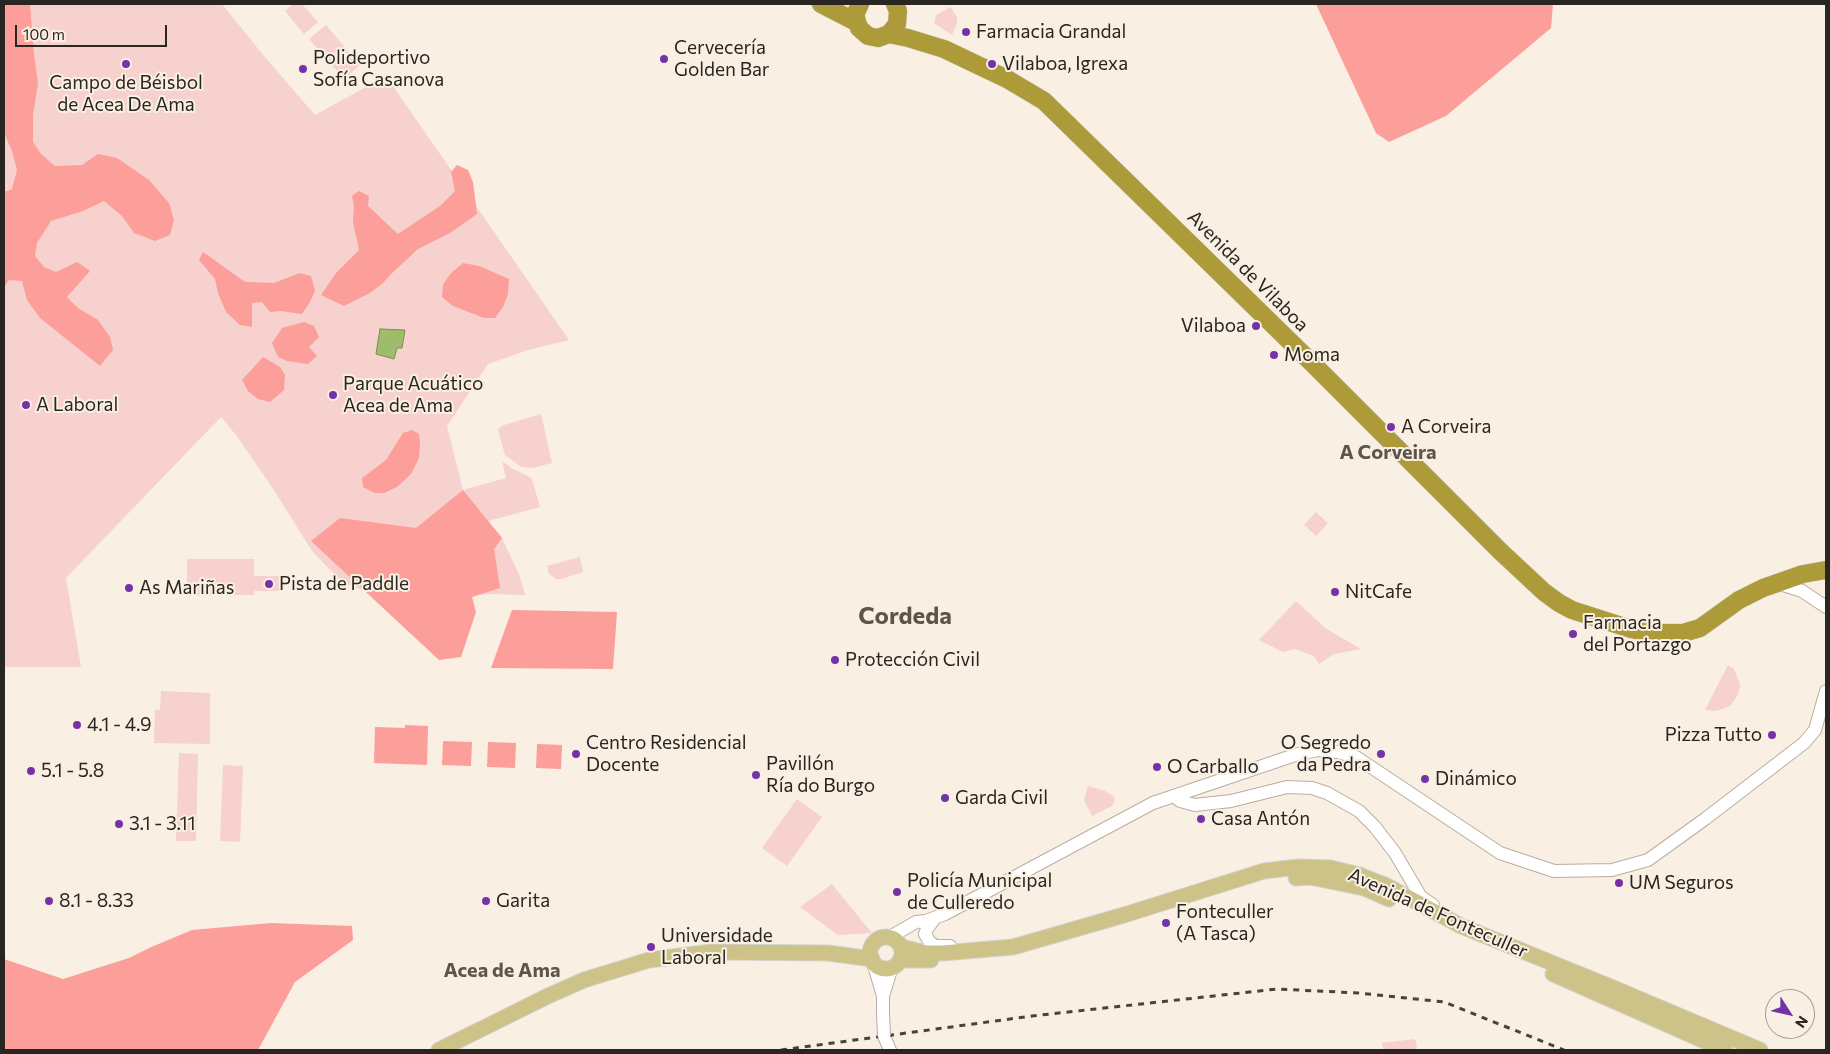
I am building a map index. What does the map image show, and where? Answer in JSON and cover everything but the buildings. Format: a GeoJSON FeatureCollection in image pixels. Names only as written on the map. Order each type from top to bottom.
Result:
{"type":"FeatureCollection","features":[{"type":"Feature","properties":{"kind":"highway","name":"Avenida de Vilaboa"},"geometry":{"type":"LineString","coordinates":[[821,4],[856,22],[859,28],[868,36],[878,38],[889,34],[897,24],[896,11]]}},
{"type":"Feature","properties":{"kind":"highway"},"geometry":{"type":"LineString","coordinates":[[856,22],[860,4]]}},
{"type":"Feature","properties":{"kind":"highway","name":"Avenida de Vilaboa"},"geometry":{"type":"LineString","coordinates":[[896,11],[916,32],[944,49],[1020,86],[1044,101],[1500,551],[1544,592],[1559,603],[1572,610],[1613,624],[1650,633],[1665,635],[1683,633],[1700,628],[1740,600],[1777,583],[1803,574],[1826,570]]}},
{"type":"Feature","properties":{"kind":"highway","name":"Avenida de Vilaboa"},"geometry":{"type":"LineString","coordinates":[[889,34],[944,49]]}},
{"type":"Feature","properties":{"kind":"main road","name":"Avenida de Fonteculler"},"geometry":{"type":"LineString","coordinates":[[896,951],[943,953],[1013,947],[1124,915],[1264,871],[1298,867],[1332,868],[1360,875],[1387,886],[1461,926],[1760,1050]]}},
{"type":"Feature","properties":{"kind":"main road","name":"Avenida de Fonteculler"},"geometry":{"type":"LineString","coordinates":[[896,951],[950,960],[1007,955],[1041,947],[1266,880],[1310,877],[1364,888],[1412,908],[1525,961],[1725,1050]]}},
{"type":"Feature","properties":{"kind":"main road"},"geometry":{"type":"LineString","coordinates":[[439,1050],[584,980],[649,960],[711,952],[828,953],[872,960],[882,968],[896,951],[881,938],[874,943],[852,946],[828,953]]}},
{"type":"Feature","properties":{"kind":"main road"},"geometry":{"type":"LineString","coordinates":[[872,960],[871,950],[874,943]]}},
{"type":"Feature","properties":{"kind":"main road"},"geometry":{"type":"LineString","coordinates":[[1626,993],[1637,1003],[1706,1042]]}},
{"type":"Feature","properties":{"kind":"street"},"geometry":{"type":"LineString","coordinates":[[1777,583],[1802,591],[1826,607]]}},
{"type":"Feature","properties":{"kind":"street"},"geometry":{"type":"LineString","coordinates":[[881,1050],[884,1036],[883,996],[896,951],[931,919],[1017,877],[1153,803],[1298,754],[1318,750],[1337,752],[1356,757],[1500,853],[1554,871],[1612,870],[1648,860],[1804,743],[1815,730],[1826,691]]}},
{"type":"Feature","properties":{"kind":"street"},"geometry":{"type":"LineString","coordinates":[[1174,796],[1180,801],[1195,805],[1231,801],[1287,787],[1312,788],[1327,793],[1358,811],[1375,827],[1395,853],[1421,897],[1448,912],[1461,926]]}},
{"type":"Feature","properties":{"kind":"street"},"geometry":{"type":"LineString","coordinates":[[931,919],[925,934],[935,946],[1013,947]]}},
{"type":"Feature","properties":{"kind":"street"},"geometry":{"type":"LineString","coordinates":[[872,960],[883,996]]}},
{"type":"Feature","properties":{"kind":"street"},"geometry":{"type":"LineString","coordinates":[[884,1036],[890,1050]]}},
{"type":"Feature","properties":{"kind":"shaded area"},"geometry":{"type":"Polygon","coordinates":[[[4,4],[222,4],[315,115],[386,76],[569,340],[528,350],[488,364],[447,426],[463,490],[506,478],[502,461],[532,479],[540,507],[488,521],[502,538],[520,577],[525,595],[488,594],[401,604],[343,583],[312,551],[272,487],[236,435],[221,417],[66,578],[81,667],[4,667],[4,4]]]}},
{"type":"Feature","properties":{"kind":"shaded area"},"geometry":{"type":"Polygon","coordinates":[[[4,4],[30,4],[38,83],[33,115],[33,142],[41,154],[55,166],[82,165],[98,154],[117,158],[149,180],[169,203],[174,220],[170,235],[155,241],[134,233],[122,216],[104,201],[83,211],[51,221],[37,243],[35,256],[44,267],[56,272],[77,262],[90,271],[67,297],[78,308],[98,320],[110,337],[113,350],[100,366],[40,318],[27,300],[22,281],[9,280],[4,287],[4,192],[12,189],[17,170],[12,151],[4,133],[4,4]]]}},
{"type":"Feature","properties":{"kind":"shaded area"},"geometry":{"type":"Polygon","coordinates":[[[293,4],[302,4],[318,22],[304,34],[285,11],[293,4]]]}},
{"type":"Feature","properties":{"kind":"shaded area"},"geometry":{"type":"Polygon","coordinates":[[[1316,4],[1553,4],[1551,28],[1446,116],[1389,142],[1376,133],[1316,4]]]}},
{"type":"Feature","properties":{"kind":"shaded area"},"geometry":{"type":"Polygon","coordinates":[[[951,7],[957,18],[952,35],[934,23],[936,15],[951,7]]]}},
{"type":"Feature","properties":{"kind":"shaded area"},"geometry":{"type":"Polygon","coordinates":[[[326,25],[360,65],[344,79],[309,39],[326,25]]]}},
{"type":"Feature","properties":{"kind":"shaded area"},"geometry":{"type":"Polygon","coordinates":[[[457,165],[468,170],[473,182],[477,214],[450,233],[418,249],[370,293],[344,306],[321,295],[336,273],[359,250],[353,222],[354,206],[352,196],[359,191],[369,196],[368,206],[398,234],[440,206],[455,191],[451,172],[457,165]]]}},
{"type":"Feature","properties":{"kind":"shaded area"},"geometry":{"type":"Polygon","coordinates":[[[203,252],[245,282],[274,283],[300,273],[311,276],[315,291],[302,314],[281,311],[270,312],[262,302],[252,303],[252,327],[240,325],[226,312],[218,293],[215,279],[199,260],[203,252]]]}},
{"type":"Feature","properties":{"kind":"shaded area"},"geometry":{"type":"Polygon","coordinates":[[[463,263],[479,266],[509,279],[508,294],[503,307],[495,318],[484,318],[453,306],[442,297],[443,285],[450,274],[463,263]]]}},
{"type":"Feature","properties":{"kind":"shaded area"},"geometry":{"type":"Polygon","coordinates":[[[304,322],[314,326],[319,337],[309,347],[317,356],[308,364],[287,361],[278,357],[272,343],[282,328],[304,322]]]}},
{"type":"Feature","properties":{"kind":"shaded area"},"geometry":{"type":"Polygon","coordinates":[[[380,329],[405,330],[402,348],[397,348],[394,359],[376,354],[380,329]]]}},
{"type":"Feature","properties":{"kind":"shaded area"},"geometry":{"type":"Polygon","coordinates":[[[263,357],[280,367],[285,375],[284,390],[270,402],[258,399],[248,391],[242,380],[263,357]]]}},
{"type":"Feature","properties":{"kind":"shaded area"},"geometry":{"type":"Polygon","coordinates":[[[541,414],[552,463],[532,468],[521,467],[505,455],[498,430],[501,426],[541,414]]]}},
{"type":"Feature","properties":{"kind":"shaded area"},"geometry":{"type":"Polygon","coordinates":[[[412,430],[419,434],[420,443],[419,458],[411,474],[397,487],[384,493],[375,493],[363,487],[362,478],[386,460],[403,433],[412,430]]]}},
{"type":"Feature","properties":{"kind":"shaded area"},"geometry":{"type":"Polygon","coordinates":[[[463,490],[502,538],[494,549],[500,588],[472,597],[476,612],[461,657],[439,660],[311,541],[340,518],[416,528],[463,490]]]}},
{"type":"Feature","properties":{"kind":"shaded area"},"geometry":{"type":"Polygon","coordinates":[[[1316,512],[1328,523],[1316,536],[1304,525],[1316,512]]]}},
{"type":"Feature","properties":{"kind":"shaded area"},"geometry":{"type":"Polygon","coordinates":[[[580,557],[583,572],[561,579],[556,579],[549,574],[547,566],[580,557]]]}},
{"type":"Feature","properties":{"kind":"shaded area"},"geometry":{"type":"Polygon","coordinates":[[[187,559],[254,559],[254,576],[285,576],[284,591],[254,591],[254,595],[187,595],[187,559]]]}},
{"type":"Feature","properties":{"kind":"shaded area"},"geometry":{"type":"Polygon","coordinates":[[[1296,601],[1325,628],[1361,649],[1334,654],[1319,664],[1314,656],[1295,649],[1283,652],[1259,640],[1296,601]]]}},
{"type":"Feature","properties":{"kind":"shaded area"},"geometry":{"type":"Polygon","coordinates":[[[512,610],[617,612],[613,669],[491,668],[512,610]]]}},
{"type":"Feature","properties":{"kind":"shaded area"},"geometry":{"type":"Polygon","coordinates":[[[1728,665],[1734,669],[1740,684],[1736,698],[1731,705],[1723,709],[1715,711],[1705,710],[1728,665]]]}},
{"type":"Feature","properties":{"kind":"shaded area"},"geometry":{"type":"Polygon","coordinates":[[[161,691],[210,693],[210,744],[154,743],[155,710],[160,710],[161,691]]]}},
{"type":"Feature","properties":{"kind":"shaded area"},"geometry":{"type":"Polygon","coordinates":[[[405,725],[428,726],[427,765],[374,763],[375,727],[405,728],[405,725]]]}},
{"type":"Feature","properties":{"kind":"shaded area"},"geometry":{"type":"Polygon","coordinates":[[[443,741],[472,742],[471,766],[442,765],[443,741]]]}},
{"type":"Feature","properties":{"kind":"shaded area"},"geometry":{"type":"Polygon","coordinates":[[[488,742],[516,743],[515,768],[487,767],[488,742]]]}},
{"type":"Feature","properties":{"kind":"shaded area"},"geometry":{"type":"Polygon","coordinates":[[[537,744],[562,745],[561,769],[536,768],[537,744]]]}},
{"type":"Feature","properties":{"kind":"shaded area"},"geometry":{"type":"Polygon","coordinates":[[[179,753],[198,754],[196,841],[176,841],[179,753]]]}},
{"type":"Feature","properties":{"kind":"shaded area"},"geometry":{"type":"Polygon","coordinates":[[[223,765],[243,766],[240,842],[220,841],[223,765]]]}},
{"type":"Feature","properties":{"kind":"shaded area"},"geometry":{"type":"Polygon","coordinates":[[[1088,786],[1105,791],[1113,796],[1115,800],[1112,806],[1092,816],[1084,800],[1088,786]]]}},
{"type":"Feature","properties":{"kind":"shaded area"},"geometry":{"type":"Polygon","coordinates":[[[797,799],[822,817],[787,866],[762,848],[797,799]]]}},
{"type":"Feature","properties":{"kind":"shaded area"},"geometry":{"type":"Polygon","coordinates":[[[832,884],[872,933],[838,935],[800,907],[832,884]]]}},
{"type":"Feature","properties":{"kind":"shaded area"},"geometry":{"type":"Polygon","coordinates":[[[271,923],[352,926],[353,940],[295,982],[258,1050],[4,1050],[4,959],[63,979],[129,958],[192,930],[271,923]]]}},
{"type":"Feature","properties":{"kind":"shaded area"},"geometry":{"type":"Polygon","coordinates":[[[1414,1039],[1417,1050],[1383,1050],[1382,1043],[1414,1039]]]}},
{"type":"Feature","properties":{"kind":"railway"},"geometry":{"type":"LineString","coordinates":[[781,1050],[1032,1016],[1277,989],[1358,993],[1444,1002],[1564,1050]]}},
{"type":"Feature","properties":{"kind":"place","name":"Farmacia Grandal"},"geometry":{"type":"Point","coordinates":[966,32]}},
{"type":"Feature","properties":{"kind":"place","name":"Cervecería Golden Bar"},"geometry":{"type":"Point","coordinates":[664,59]}},
{"type":"Feature","properties":{"kind":"place","name":"Campo de Béisbol de Acea De Ama"},"geometry":{"type":"Point","coordinates":[126,64]}},
{"type":"Feature","properties":{"kind":"place","name":"Vilaboa, Igrexa"},"geometry":{"type":"Point","coordinates":[992,64]}},
{"type":"Feature","properties":{"kind":"place","name":"Polideportivo Sofía Casanova"},"geometry":{"type":"Point","coordinates":[303,69]}},
{"type":"Feature","properties":{"kind":"place","name":"Vilaboa"},"geometry":{"type":"Point","coordinates":[1256,326]}},
{"type":"Feature","properties":{"kind":"place","name":"Moma"},"geometry":{"type":"Point","coordinates":[1274,355]}},
{"type":"Feature","properties":{"kind":"place","name":"Parque Acuático Acea de Ama"},"geometry":{"type":"Point","coordinates":[333,395]}},
{"type":"Feature","properties":{"kind":"place","name":"A Laboral"},"geometry":{"type":"Point","coordinates":[26,405]}},
{"type":"Feature","properties":{"kind":"place","name":"A Corveira"},"geometry":{"type":"Point","coordinates":[1391,427]}},
{"type":"Feature","properties":{"kind":"place","name":"Pista de Paddle"},"geometry":{"type":"Point","coordinates":[269,584]}},
{"type":"Feature","properties":{"kind":"place","name":"As Mariñas"},"geometry":{"type":"Point","coordinates":[129,588]}},
{"type":"Feature","properties":{"kind":"place","name":"NitCafe"},"geometry":{"type":"Point","coordinates":[1335,592]}},
{"type":"Feature","properties":{"kind":"place","name":"Farmacia del Portazgo"},"geometry":{"type":"Point","coordinates":[1573,634]}},
{"type":"Feature","properties":{"kind":"place","name":"Protección Civil"},"geometry":{"type":"Point","coordinates":[835,660]}},
{"type":"Feature","properties":{"kind":"place","name":"4.1 - 4.9"},"geometry":{"type":"Point","coordinates":[77,725]}},
{"type":"Feature","properties":{"kind":"place","name":"Pizza Tutto"},"geometry":{"type":"Point","coordinates":[1772,735]}},
{"type":"Feature","properties":{"kind":"place","name":"Centro Residencial Docente"},"geometry":{"type":"Point","coordinates":[576,754]}},
{"type":"Feature","properties":{"kind":"place","name":"O Segredo da Pedra"},"geometry":{"type":"Point","coordinates":[1381,754]}},
{"type":"Feature","properties":{"kind":"place","name":"O Carballo"},"geometry":{"type":"Point","coordinates":[1157,767]}},
{"type":"Feature","properties":{"kind":"place","name":"5.1 - 5.8"},"geometry":{"type":"Point","coordinates":[31,771]}},
{"type":"Feature","properties":{"kind":"place","name":"Pavillón Ría do Burgo"},"geometry":{"type":"Point","coordinates":[756,775]}},
{"type":"Feature","properties":{"kind":"place","name":"Dinámico"},"geometry":{"type":"Point","coordinates":[1425,779]}},
{"type":"Feature","properties":{"kind":"place","name":"Garda Civil"},"geometry":{"type":"Point","coordinates":[945,798]}},
{"type":"Feature","properties":{"kind":"place","name":"Casa Antón"},"geometry":{"type":"Point","coordinates":[1201,819]}},
{"type":"Feature","properties":{"kind":"place","name":"3.1 - 3.11"},"geometry":{"type":"Point","coordinates":[119,824]}},
{"type":"Feature","properties":{"kind":"place","name":"UM Seguros"},"geometry":{"type":"Point","coordinates":[1619,883]}},
{"type":"Feature","properties":{"kind":"place","name":"Policía Municipal de Culleredo"},"geometry":{"type":"Point","coordinates":[897,892]}},
{"type":"Feature","properties":{"kind":"place","name":"8.1 - 8.33"},"geometry":{"type":"Point","coordinates":[49,901]}},
{"type":"Feature","properties":{"kind":"place","name":"Garita"},"geometry":{"type":"Point","coordinates":[486,901]}},
{"type":"Feature","properties":{"kind":"place","name":"Fonteculler (A Tasca)"},"geometry":{"type":"Point","coordinates":[1166,923]}},
{"type":"Feature","properties":{"kind":"place","name":"Universidade Laboral"},"geometry":{"type":"Point","coordinates":[651,947]}},
{"type":"Feature","properties":{"kind":"district","name":"A Corveira"},"geometry":{"type":"Point","coordinates":[1388,452]}},
{"type":"Feature","properties":{"kind":"district","name":"Cordeda"},"geometry":{"type":"Point","coordinates":[905,616]}},
{"type":"Feature","properties":{"kind":"district","name":"Acea de Ama"},"geometry":{"type":"Point","coordinates":[502,970]}}]}
